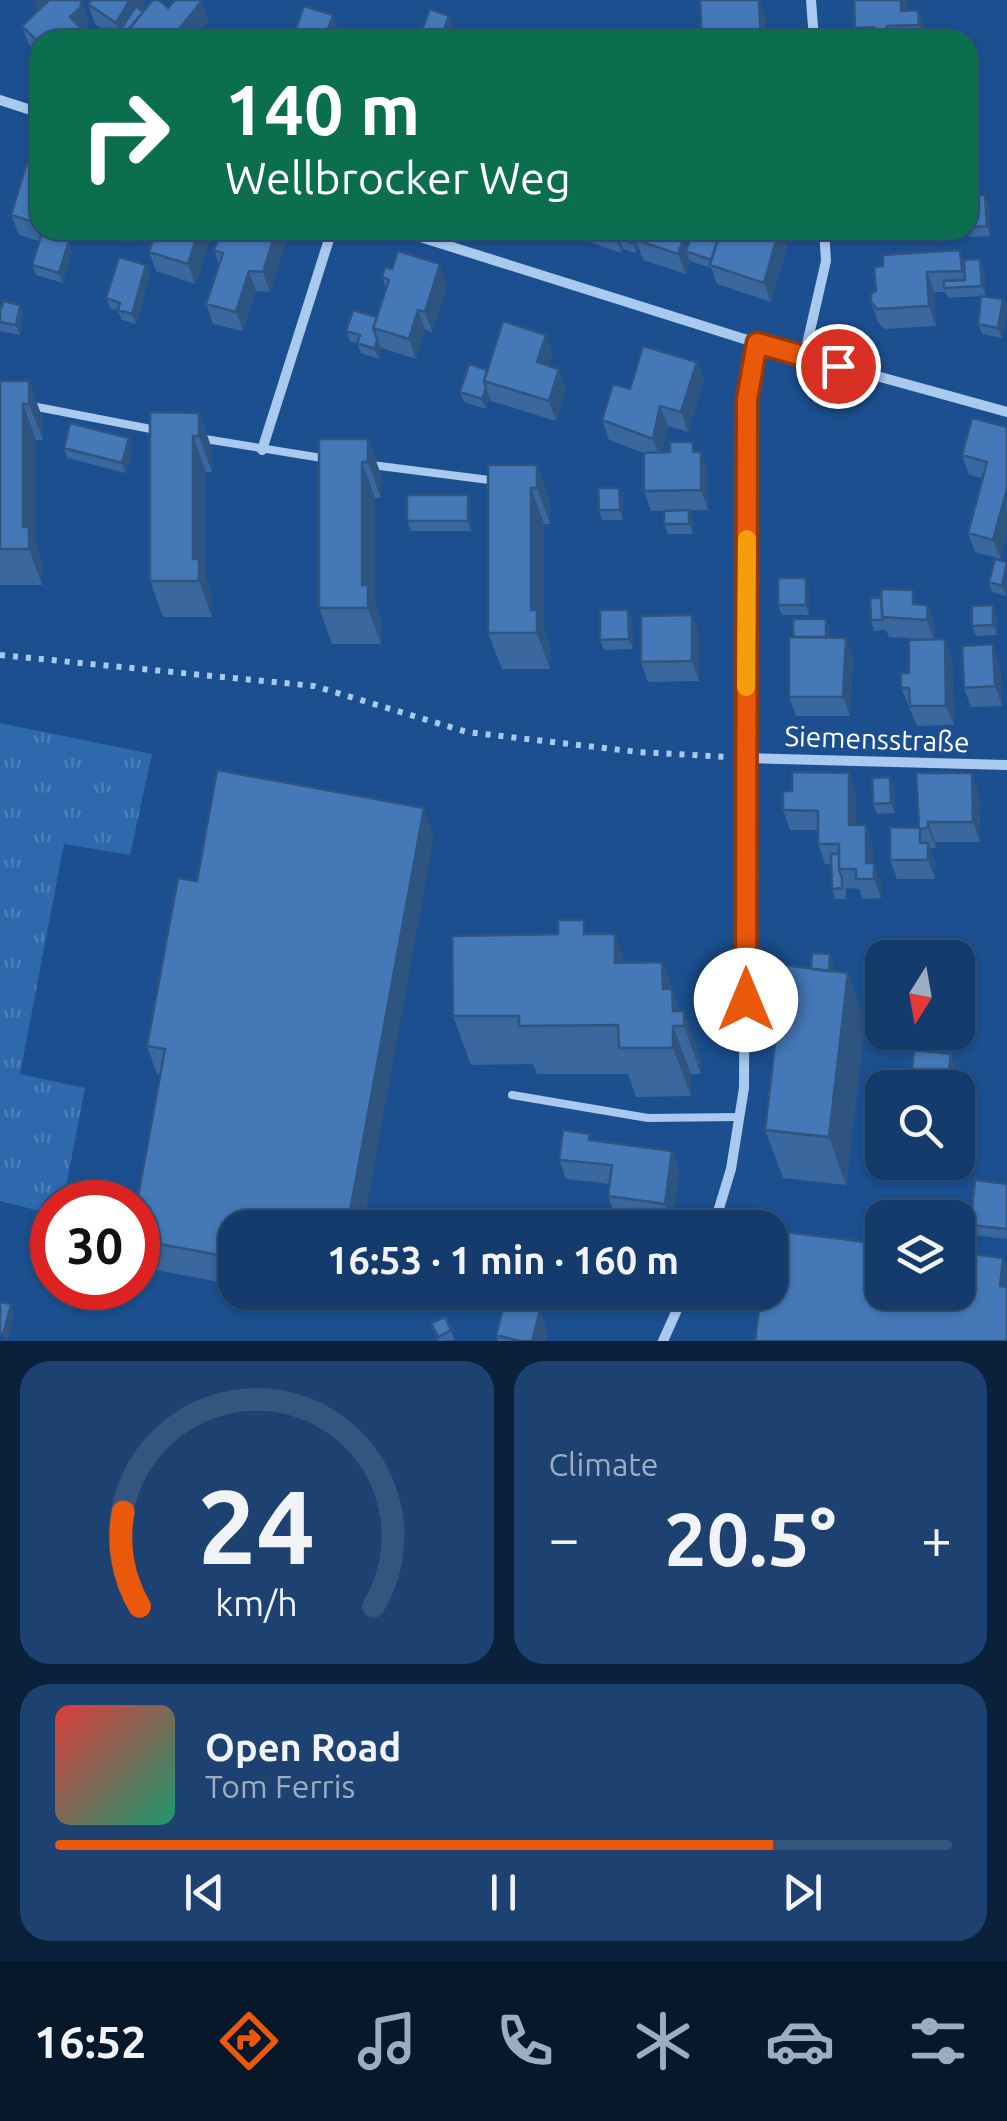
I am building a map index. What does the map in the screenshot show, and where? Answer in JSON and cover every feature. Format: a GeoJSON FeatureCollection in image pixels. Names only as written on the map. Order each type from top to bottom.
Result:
{"type":"FeatureCollection","features":[{"type":"Feature","properties":{"kind":"street"},"geometry":{"type":"LineString","coordinates":[[812,0],[814,30]]}},
{"type":"Feature","properties":{"kind":"street"},"geometry":{"type":"LineString","coordinates":[[0,100],[30,110]]}},
{"type":"Feature","properties":{"kind":"street"},"geometry":{"type":"LineString","coordinates":[[262,450],[329,240]]}},
{"type":"Feature","properties":{"kind":"street"},"geometry":{"type":"LineString","coordinates":[[430,240],[757,343],[1007,412]]}},
{"type":"Feature","properties":{"kind":"street"},"geometry":{"type":"LineString","coordinates":[[804,357],[826,261],[825,240]]}},
{"type":"Feature","properties":{"kind":"street"},"geometry":{"type":"LineString","coordinates":[[718,1210],[731,1169],[739,1117],[746,1000],[747,399],[757,343]]}},
{"type":"Feature","properties":{"kind":"street","name":"Siemensstraße"},"geometry":{"type":"LineString","coordinates":[[746,758],[1007,765]]}},
{"type":"Feature","properties":{"kind":"street"},"geometry":{"type":"LineString","coordinates":[[664,1341],[677,1310]]}},
{"type":"Feature","properties":{"kind":"lane"},"geometry":{"type":"LineString","coordinates":[[19,404],[168,432]]}},
{"type":"Feature","properties":{"kind":"lane"},"geometry":{"type":"LineString","coordinates":[[187,436],[335,460]]}},
{"type":"Feature","properties":{"kind":"lane"},"geometry":{"type":"LineString","coordinates":[[354,462],[501,482]]}},
{"type":"Feature","properties":{"kind":"lane"},"geometry":{"type":"LineString","coordinates":[[512,1095],[648,1118],[739,1117]]}},
{"type":"Feature","properties":{"kind":"path"},"geometry":{"type":"LineString","coordinates":[[0,655],[314,686],[466,732],[638,752],[746,758]]}},
{"type":"Feature","properties":{"kind":"green space"},"geometry":{"type":"Polygon","coordinates":[[[0,723],[152,754],[130,855],[64,844],[20,1074],[85,1088],[67,1180],[30,1180],[30,1208],[0,1201],[0,723]]]}},
{"type":"Feature","properties":{"kind":"building"},"geometry":{"type":"Polygon","coordinates":[[[49,0],[81,0],[81,7],[70,17],[83,30],[30,30],[30,34],[22,26],[49,0]]]}},
{"type":"Feature","properties":{"kind":"building"},"geometry":{"type":"Polygon","coordinates":[[[91,0],[130,0],[116,23],[88,4],[91,0]]]}},
{"type":"Feature","properties":{"kind":"building"},"geometry":{"type":"Polygon","coordinates":[[[153,0],[168,8],[175,0],[201,2],[178,30],[128,30],[153,0]]]}},
{"type":"Feature","properties":{"kind":"building"},"geometry":{"type":"Polygon","coordinates":[[[700,0],[759,0],[760,30],[702,30],[700,0]]]}},
{"type":"Feature","properties":{"kind":"building"},"geometry":{"type":"Polygon","coordinates":[[[854,0],[901,0],[901,11],[918,10],[919,25],[887,26],[887,30],[855,28],[854,0]]]}},
{"type":"Feature","properties":{"kind":"building"},"geometry":{"type":"Polygon","coordinates":[[[136,6],[143,12],[129,30],[120,30],[136,6]]]}},
{"type":"Feature","properties":{"kind":"building"},"geometry":{"type":"Polygon","coordinates":[[[304,6],[333,15],[328,30],[296,30],[304,6]]]}},
{"type":"Feature","properties":{"kind":"building"},"geometry":{"type":"Polygon","coordinates":[[[430,9],[449,16],[444,30],[422,30],[430,9]]]}},
{"type":"Feature","properties":{"kind":"building"},"geometry":{"type":"Polygon","coordinates":[[[30,153],[30,221],[11,215],[30,153]]]}},
{"type":"Feature","properties":{"kind":"building"},"geometry":{"type":"Polygon","coordinates":[[[978,195],[985,195],[987,226],[978,226],[978,195]]]}},
{"type":"Feature","properties":{"kind":"building"},"geometry":{"type":"Polygon","coordinates":[[[40,240],[69,241],[59,273],[32,265],[40,240]]]}},
{"type":"Feature","properties":{"kind":"building"},"geometry":{"type":"Polygon","coordinates":[[[153,240],[196,240],[188,264],[149,252],[153,240]]]}},
{"type":"Feature","properties":{"kind":"building"},"geometry":{"type":"Polygon","coordinates":[[[218,240],[273,240],[263,272],[249,271],[236,312],[206,304],[223,253],[214,250],[218,240]]]}},
{"type":"Feature","properties":{"kind":"building"},"geometry":{"type":"Polygon","coordinates":[[[636,240],[683,240],[678,254],[636,240]]]}},
{"type":"Feature","properties":{"kind":"building"},"geometry":{"type":"Polygon","coordinates":[[[690,240],[718,240],[711,260],[686,251],[690,240]]]}},
{"type":"Feature","properties":{"kind":"building"},"geometry":{"type":"Polygon","coordinates":[[[718,240],[776,240],[764,283],[710,265],[718,240]]]}},
{"type":"Feature","properties":{"kind":"building"},"geometry":{"type":"Polygon","coordinates":[[[960,250],[962,271],[927,272],[929,306],[877,309],[871,302],[871,294],[876,291],[874,267],[883,266],[883,255],[960,250]]]}},
{"type":"Feature","properties":{"kind":"building"},"geometry":{"type":"Polygon","coordinates":[[[398,251],[440,264],[425,312],[418,310],[409,339],[373,328],[389,280],[382,277],[385,267],[392,269],[398,251]]]}},
{"type":"Feature","properties":{"kind":"building"},"geometry":{"type":"Polygon","coordinates":[[[119,257],[146,265],[132,314],[118,310],[120,303],[106,298],[119,257]]]}},
{"type":"Feature","properties":{"kind":"building"},"geometry":{"type":"Polygon","coordinates":[[[980,259],[982,286],[944,288],[944,281],[965,280],[964,260],[980,259]]]}},
{"type":"Feature","properties":{"kind":"building"},"geometry":{"type":"Polygon","coordinates":[[[981,296],[1003,299],[998,328],[978,324],[981,296]]]}},
{"type":"Feature","properties":{"kind":"building"},"geometry":{"type":"Polygon","coordinates":[[[3,301],[20,305],[16,325],[0,322],[3,301]]]}},
{"type":"Feature","properties":{"kind":"building"},"geometry":{"type":"Polygon","coordinates":[[[353,310],[377,317],[373,328],[375,349],[357,343],[360,335],[346,331],[353,310]]]}},
{"type":"Feature","properties":{"kind":"building"},"geometry":{"type":"Polygon","coordinates":[[[503,321],[546,335],[537,362],[559,369],[549,401],[484,381],[503,321]]]}},
{"type":"Feature","properties":{"kind":"building"},"geometry":{"type":"Polygon","coordinates":[[[643,346],[697,362],[681,412],[660,406],[653,439],[602,420],[613,384],[630,389],[643,346]]]}},
{"type":"Feature","properties":{"kind":"building"},"geometry":{"type":"Polygon","coordinates":[[[469,364],[487,370],[482,399],[460,392],[469,364]]]}},
{"type":"Feature","properties":{"kind":"building"},"geometry":{"type":"Polygon","coordinates":[[[0,381],[29,381],[29,404],[23,404],[23,527],[29,527],[29,549],[0,549],[0,381]]]}},
{"type":"Feature","properties":{"kind":"building"},"geometry":{"type":"Polygon","coordinates":[[[150,412],[199,413],[199,436],[193,436],[193,559],[199,559],[199,581],[150,581],[150,412]]]}},
{"type":"Feature","properties":{"kind":"building"},"geometry":{"type":"Polygon","coordinates":[[[972,418],[1007,427],[1007,489],[993,540],[968,533],[987,462],[962,455],[972,418]]]}},
{"type":"Feature","properties":{"kind":"building"},"geometry":{"type":"Polygon","coordinates":[[[70,423],[129,438],[122,463],[64,448],[70,423]]]}},
{"type":"Feature","properties":{"kind":"building"},"geometry":{"type":"Polygon","coordinates":[[[319,439],[368,439],[368,462],[362,462],[362,585],[368,585],[368,608],[319,608],[319,439]]]}},
{"type":"Feature","properties":{"kind":"building"},"geometry":{"type":"Polygon","coordinates":[[[670,442],[693,442],[693,452],[701,452],[701,490],[644,491],[644,453],[670,452],[670,442]]]}},
{"type":"Feature","properties":{"kind":"building"},"geometry":{"type":"Polygon","coordinates":[[[488,465],[537,465],[537,488],[531,488],[531,610],[537,610],[537,633],[488,633],[488,465]]]}},
{"type":"Feature","properties":{"kind":"building"},"geometry":{"type":"Polygon","coordinates":[[[598,488],[619,488],[620,510],[599,510],[598,488]]]}},
{"type":"Feature","properties":{"kind":"building"},"geometry":{"type":"Polygon","coordinates":[[[407,495],[468,495],[468,521],[407,521],[407,495]]]}},
{"type":"Feature","properties":{"kind":"building"},"geometry":{"type":"Polygon","coordinates":[[[689,510],[689,524],[664,524],[664,511],[689,510]]]}},
{"type":"Feature","properties":{"kind":"building"},"geometry":{"type":"Polygon","coordinates":[[[995,559],[1007,562],[1002,586],[989,582],[995,559]]]}},
{"type":"Feature","properties":{"kind":"building"},"geometry":{"type":"Polygon","coordinates":[[[778,578],[806,578],[806,605],[778,605],[778,578]]]}},
{"type":"Feature","properties":{"kind":"building"},"geometry":{"type":"Polygon","coordinates":[[[881,589],[913,590],[913,604],[928,605],[927,620],[882,617],[881,589]]]}},
{"type":"Feature","properties":{"kind":"building"},"geometry":{"type":"Polygon","coordinates":[[[870,598],[881,598],[883,620],[871,620],[870,598]]]}},
{"type":"Feature","properties":{"kind":"building"},"geometry":{"type":"Polygon","coordinates":[[[993,605],[993,625],[972,626],[972,606],[993,605]]]}},
{"type":"Feature","properties":{"kind":"building"},"geometry":{"type":"Polygon","coordinates":[[[600,610],[628,610],[629,639],[600,640],[600,610]]]}},
{"type":"Feature","properties":{"kind":"building"},"geometry":{"type":"Polygon","coordinates":[[[692,615],[692,661],[641,662],[641,616],[692,615]]]}},
{"type":"Feature","properties":{"kind":"building"},"geometry":{"type":"Polygon","coordinates":[[[793,619],[826,619],[826,637],[793,637],[793,619]]]}},
{"type":"Feature","properties":{"kind":"building"},"geometry":{"type":"Polygon","coordinates":[[[789,637],[846,638],[843,697],[789,697],[789,637]]]}},
{"type":"Feature","properties":{"kind":"building"},"geometry":{"type":"Polygon","coordinates":[[[945,639],[946,706],[910,706],[909,688],[901,688],[901,673],[909,673],[909,640],[945,639]]]}},
{"type":"Feature","properties":{"kind":"building"},"geometry":{"type":"Polygon","coordinates":[[[993,644],[995,686],[964,688],[962,646],[993,644]]]}},
{"type":"Feature","properties":{"kind":"building"},"geometry":{"type":"Polygon","coordinates":[[[217,770],[424,808],[350,1210],[218,1210],[218,1255],[160,1244],[160,1180],[141,1180],[165,1049],[147,1046],[178,878],[197,881],[217,770]]]}},
{"type":"Feature","properties":{"kind":"building"},"geometry":{"type":"Polygon","coordinates":[[[792,772],[849,773],[849,825],[866,825],[866,863],[874,863],[874,879],[856,879],[856,869],[839,869],[839,844],[818,844],[818,811],[783,810],[783,791],[792,791],[792,772]]]}},
{"type":"Feature","properties":{"kind":"building"},"geometry":{"type":"Polygon","coordinates":[[[916,773],[972,773],[973,822],[928,822],[928,828],[920,829],[920,843],[928,843],[928,860],[890,860],[890,827],[919,828],[916,773]]]}},
{"type":"Feature","properties":{"kind":"building"},"geometry":{"type":"Polygon","coordinates":[[[890,777],[891,803],[873,804],[872,778],[890,777]]]}},
{"type":"Feature","properties":{"kind":"building"},"geometry":{"type":"Polygon","coordinates":[[[831,854],[839,854],[842,888],[832,889],[831,854]]]}},
{"type":"Feature","properties":{"kind":"building"},"geometry":{"type":"Polygon","coordinates":[[[558,920],[584,920],[584,934],[615,934],[615,963],[662,962],[663,989],[672,989],[673,1011],[684,1011],[684,1026],[673,1026],[673,1048],[619,1048],[618,1025],[519,1026],[519,1016],[453,1016],[452,936],[558,934],[558,920]]]}},
{"type":"Feature","properties":{"kind":"building"},"geometry":{"type":"Polygon","coordinates":[[[812,953],[830,954],[829,971],[811,969],[812,953]]]}},
{"type":"Feature","properties":{"kind":"building"},"geometry":{"type":"Polygon","coordinates":[[[784,965],[848,973],[829,1137],[765,1130],[784,965]]]}},
{"type":"Feature","properties":{"kind":"building"},"geometry":{"type":"Polygon","coordinates":[[[914,1050],[951,1054],[949,1070],[912,1070],[914,1050]]]}},
{"type":"Feature","properties":{"kind":"building"},"geometry":{"type":"Polygon","coordinates":[[[563,1130],[590,1134],[589,1140],[672,1151],[665,1204],[608,1196],[612,1165],[559,1160],[563,1130]]]}},
{"type":"Feature","properties":{"kind":"building"},"geometry":{"type":"Polygon","coordinates":[[[975,1180],[1007,1184],[1007,1229],[975,1226],[975,1180]]]}},
{"type":"Feature","properties":{"kind":"building"},"geometry":{"type":"Polygon","coordinates":[[[788,1232],[865,1242],[865,1310],[975,1310],[975,1254],[1003,1258],[1000,1286],[1007,1287],[1007,1341],[755,1341],[759,1310],[788,1310],[788,1232]]]}},
{"type":"Feature","properties":{"kind":"building"},"geometry":{"type":"Polygon","coordinates":[[[0,1302],[11,1304],[3,1335],[0,1334],[0,1302]]]}},
{"type":"Feature","properties":{"kind":"building"},"geometry":{"type":"Polygon","coordinates":[[[503,1310],[540,1310],[532,1341],[496,1335],[503,1310]]]}},
{"type":"Feature","properties":{"kind":"building"},"geometry":{"type":"Polygon","coordinates":[[[445,1317],[451,1330],[438,1337],[431,1323],[445,1317]]]}},
{"type":"Feature","properties":{"kind":"slow traffic"},"geometry":{"type":"LineString","coordinates":[[746,687],[747,539]]}},
{"type":"Feature","properties":{"kind":"route"},"geometry":{"type":"LineString","coordinates":[[746,1000],[747,399],[757,343],[838,366]]}}]}
